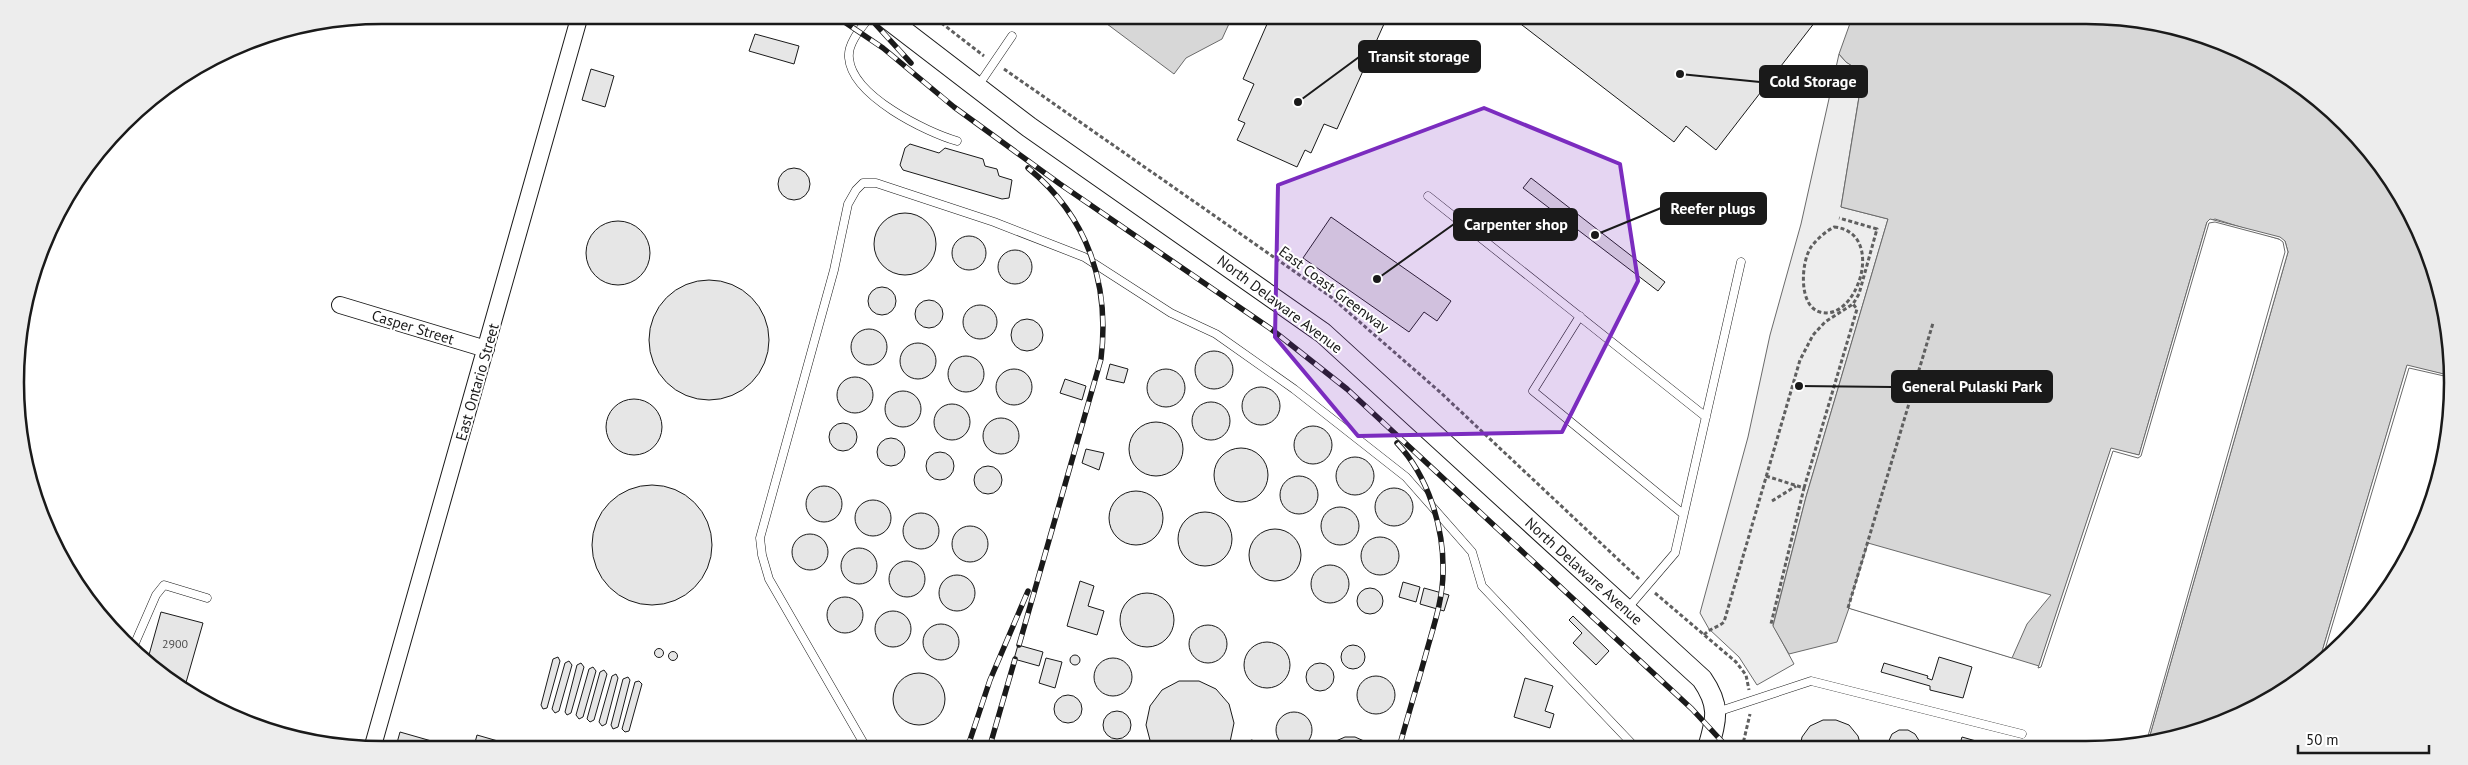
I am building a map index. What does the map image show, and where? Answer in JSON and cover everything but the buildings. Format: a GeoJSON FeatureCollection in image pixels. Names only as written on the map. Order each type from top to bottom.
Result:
{"type":"FeatureCollection","features":[{"type":"Feature","properties":{"kind":"street","name":"East Ontario Street"},"geometry":{"type":"LineString","coordinates":[[374,741],[577,24]]}},
{"type":"Feature","properties":{"kind":"street","name":"North Delaware Avenue"},"geometry":{"type":"LineString","coordinates":[[895,24],[1029,127],[1323,333],[1702,678],[1712,692],[1717,712]]}},
{"type":"Feature","properties":{"kind":"street","name":"Casper Street"},"geometry":{"type":"LineString","coordinates":[[340,305],[486,349]]}},
{"type":"Feature","properties":{"kind":"street"},"geometry":{"type":"LineString","coordinates":[[1710,741],[1717,712]]}},
{"type":"Feature","properties":{"kind":"lane"},"geometry":{"type":"LineString","coordinates":[[865,24],[853,40],[848,58],[856,77],[874,97],[906,119],[934,134],[957,141]]}},
{"type":"Feature","properties":{"kind":"lane"},"geometry":{"type":"LineString","coordinates":[[977,88],[1012,36]]}},
{"type":"Feature","properties":{"kind":"lane"},"geometry":{"type":"LineString","coordinates":[[862,741],[769,579],[762,555],[760,538],[834,270],[848,204],[856,190],[863,183],[876,183],[994,222],[1084,257],[1171,313],[1216,334],[1294,389],[1406,477],[1472,552],[1482,586],[1629,741]]}},
{"type":"Feature","properties":{"kind":"lane"},"geometry":{"type":"LineString","coordinates":[[1428,196],[1706,417]]}},
{"type":"Feature","properties":{"kind":"lane"},"geometry":{"type":"LineString","coordinates":[[1627,609],[1675,553],[1741,262]]}},
{"type":"Feature","properties":{"kind":"lane"},"geometry":{"type":"LineString","coordinates":[[1580,316],[1533,392],[1684,514]]}},
{"type":"Feature","properties":{"kind":"lane"},"geometry":{"type":"LineString","coordinates":[[135,642],[156,595],[164,585],[207,598]]}},
{"type":"Feature","properties":{"kind":"lane"},"geometry":{"type":"LineString","coordinates":[[1717,712],[1811,681],[2022,734]]}},
{"type":"Feature","properties":{"kind":"path"},"geometry":{"type":"LineString","coordinates":[[942,24],[978,52]]}},
{"type":"Feature","properties":{"kind":"path","name":"East Coast Greenway"},"geometry":{"type":"LineString","coordinates":[[1007,71],[1331,297],[1440,392],[1618,561]]}},
{"type":"Feature","properties":{"kind":"path"},"geometry":{"type":"LineString","coordinates":[[1704,635],[1708,629],[1719,627],[1724,622],[1800,360],[1814,335],[1825,322],[1853,304],[1858,294],[1876,229],[1839,218]]}},
{"type":"Feature","properties":{"kind":"path"},"geometry":{"type":"LineString","coordinates":[[1844,228],[1847,220]]}},
{"type":"Feature","properties":{"kind":"path"},"geometry":{"type":"LineString","coordinates":[[1834,227],[1844,228],[1857,239],[1862,251],[1863,266],[1860,282],[1844,305],[1827,314],[1818,312],[1810,304],[1805,292],[1805,263],[1810,248],[1819,238],[1834,227]]}},
{"type":"Feature","properties":{"kind":"path"},"geometry":{"type":"LineString","coordinates":[[1771,624],[1804,488],[1857,310],[1853,304]]}},
{"type":"Feature","properties":{"kind":"path"},"geometry":{"type":"LineString","coordinates":[[1848,608],[1933,323]]}},
{"type":"Feature","properties":{"kind":"path"},"geometry":{"type":"LineString","coordinates":[[1766,476],[1804,488]]}},
{"type":"Feature","properties":{"kind":"path"},"geometry":{"type":"LineString","coordinates":[[1772,501],[1796,486]]}},
{"type":"Feature","properties":{"kind":"path"},"geometry":{"type":"LineString","coordinates":[[1677,612],[1736,662],[1746,675],[1750,692]]}},
{"type":"Feature","properties":{"kind":"path"},"geometry":{"type":"LineString","coordinates":[[1744,741],[1750,715]]}},
{"type":"Feature","properties":{"kind":"highlighted area"},"geometry":{"type":"Polygon","coordinates":[[[1484,108],[1620,164],[1638,281],[1562,432],[1358,436],[1275,337],[1278,185],[1484,108]]]}},
{"type":"Feature","properties":{"kind":"shaded area"},"geometry":{"type":"Polygon","coordinates":[[[1107,24],[1229,24],[1222,39],[1186,58],[1174,74],[1107,24]]]}},
{"type":"Feature","properties":{"kind":"shaded area"},"geometry":{"type":"Polygon","coordinates":[[[1850,24],[2086,24],[2132,27],[2178,36],[2223,51],[2285,84],[2339,129],[2384,183],[2407,224],[2425,267],[2437,313],[2444,374],[2407,366],[2322,652],[2285,681],[2223,714],[2178,729],[2150,735],[2288,252],[2285,241],[2215,219],[2207,222],[2139,455],[2111,449],[2039,666],[1849,608],[1837,642],[1789,654],[1773,626],[1806,497],[1888,219],[1841,207],[1863,73],[1846,62],[1839,54],[1850,24]]]}},
{"type":"Feature","properties":{"kind":"shaded area"},"geometry":{"type":"Polygon","coordinates":[[[1839,54],[1846,62],[1863,72],[1841,207],[1888,219],[1806,497],[1773,625],[1794,664],[1757,685],[1739,657],[1709,629],[1700,613],[1748,437],[1770,335],[1801,224],[1839,54]]]}},
{"type":"Feature","properties":{"kind":"pier"},"geometry":{"type":"Polygon","coordinates":[[[2210,219],[2280,237],[2285,241],[2288,252],[2150,735],[2148,735],[2285,252],[2283,242],[2279,239],[2215,222],[2209,223],[2141,456],[2138,458],[2113,451],[2041,667],[2038,668],[2111,448],[2139,455],[2207,222],[2210,219]]]}},
{"type":"Feature","properties":{"kind":"pier"},"geometry":{"type":"Polygon","coordinates":[[[2407,365],[2444,374],[2444,376],[2409,368],[2325,649],[2322,652],[2407,365]]]}},
{"type":"Feature","properties":{"kind":"pier"},"geometry":{"type":"Polygon","coordinates":[[[1868,543],[2051,595],[2027,624],[2012,658],[1848,608],[1868,543]]]}},
{"type":"Feature","properties":{"kind":"railway"},"geometry":{"type":"LineString","coordinates":[[847,24],[883,48],[954,107],[1060,184],[1271,329],[1347,389],[1692,709],[1722,741]]}},
{"type":"Feature","properties":{"kind":"railway"},"geometry":{"type":"LineString","coordinates":[[875,24],[911,63]]}},
{"type":"Feature","properties":{"kind":"railway"},"geometry":{"type":"LineString","coordinates":[[1019,645],[1101,359],[1103,331],[1102,304],[1098,279],[1080,230],[1066,208],[1049,187],[1028,168]]}},
{"type":"Feature","properties":{"kind":"railway"},"geometry":{"type":"LineString","coordinates":[[1397,443],[1417,471],[1432,503],[1441,538],[1443,555],[1443,572],[1438,611],[1401,741]]}},
{"type":"Feature","properties":{"kind":"railway"},"geometry":{"type":"LineString","coordinates":[[970,741],[990,680],[1028,591]]}},
{"type":"Feature","properties":{"kind":"railway"},"geometry":{"type":"LineString","coordinates":[[991,741],[1015,659]]}},
{"type":"Feature","properties":{"kind":"place","name":"Cold Storage"},"geometry":{"type":"Point","coordinates":[1680,74]}},
{"type":"Feature","properties":{"kind":"place","name":"Transit storage"},"geometry":{"type":"Point","coordinates":[1298,102]}},
{"type":"Feature","properties":{"kind":"place","name":"Reefer plugs"},"geometry":{"type":"Point","coordinates":[1595,235]}},
{"type":"Feature","properties":{"kind":"place","name":"Carpenter shop"},"geometry":{"type":"Point","coordinates":[1377,279]}},
{"type":"Feature","properties":{"kind":"place","name":"General Pulaski Park"},"geometry":{"type":"Point","coordinates":[1799,386]}}]}
